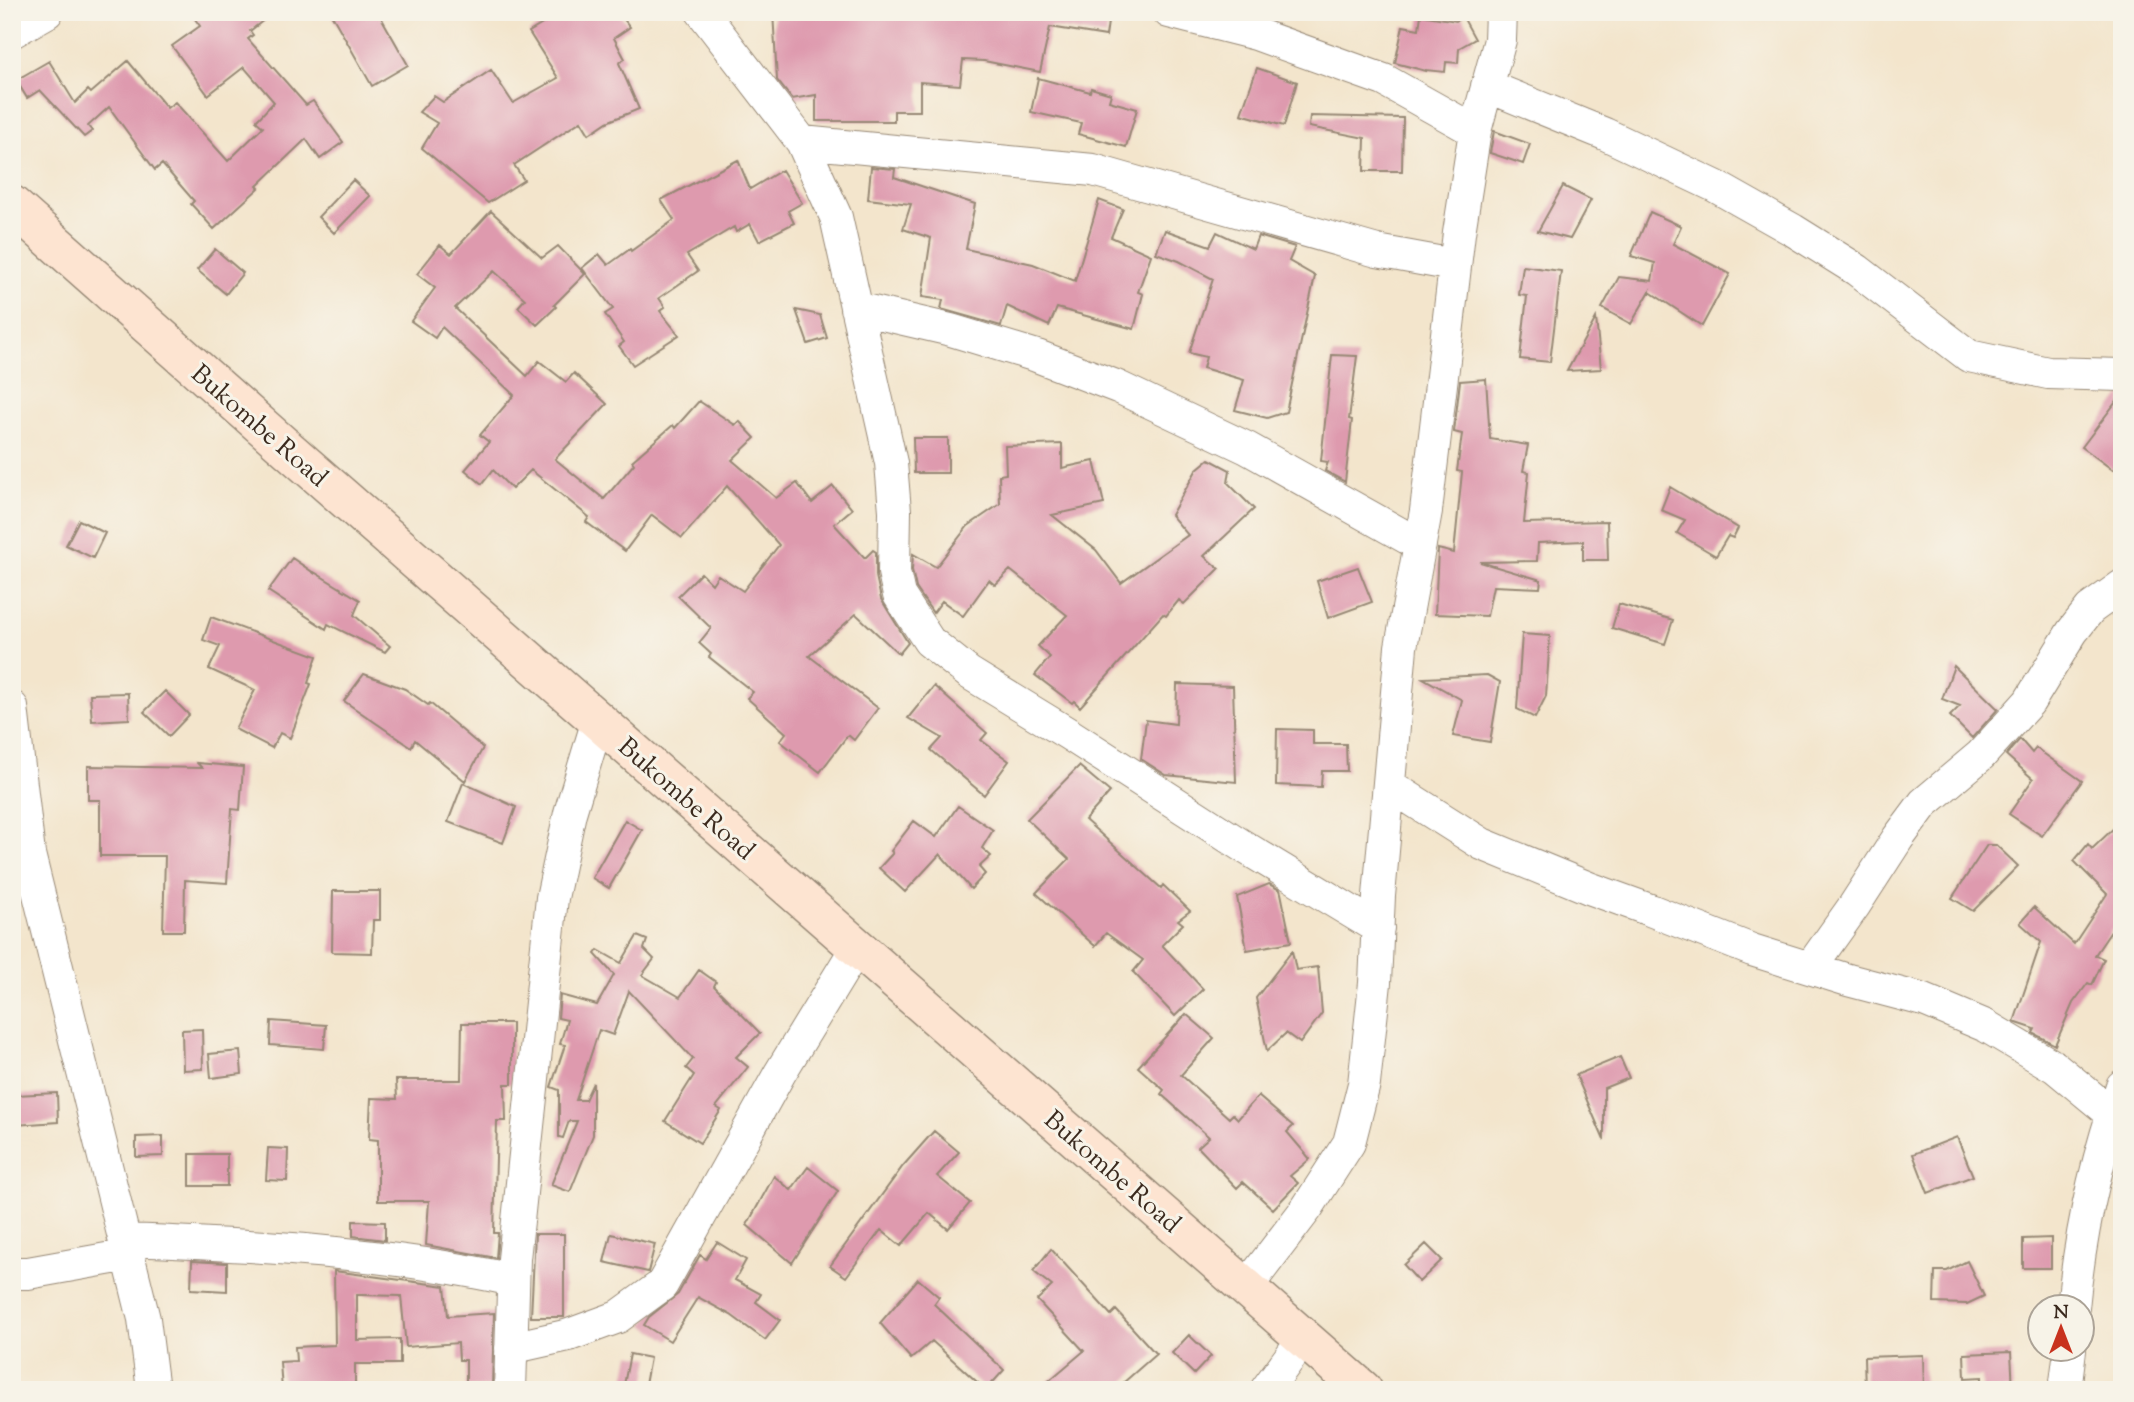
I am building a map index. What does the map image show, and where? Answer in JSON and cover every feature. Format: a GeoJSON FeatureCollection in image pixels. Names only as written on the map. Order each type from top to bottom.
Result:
{"type":"FeatureCollection","features":[{"type":"Feature","properties":{"kind":"main road","name":"Bukombe Road"},"geometry":{"type":"LineString","coordinates":[[12,205],[1363,1390]]}},
{"type":"Feature","properties":{"kind":"street"},"geometry":{"type":"LineString","coordinates":[[12,32],[47,12]]}},
{"type":"Feature","properties":{"kind":"street"},"geometry":{"type":"LineString","coordinates":[[702,12],[802,142],[836,217],[891,463],[895,511],[894,572],[899,595],[929,640],[969,673],[1378,928]]}},
{"type":"Feature","properties":{"kind":"street"},"geometry":{"type":"LineString","coordinates":[[1170,12],[1256,34],[1384,80],[1475,131]]}},
{"type":"Feature","properties":{"kind":"street"},"geometry":{"type":"LineString","coordinates":[[1246,1287],[1307,1208],[1349,1143],[1364,1084],[1375,982],[1401,647],[1426,511],[1454,265],[1475,131],[1500,40],[1501,12]]}},
{"type":"Feature","properties":{"kind":"street"},"geometry":{"type":"LineString","coordinates":[[1487,86],[1605,134],[1715,186],[1857,270],[1969,356],[2048,373],[2122,375]]}},
{"type":"Feature","properties":{"kind":"street"},"geometry":{"type":"LineString","coordinates":[[802,142],[1093,170],[1377,251],[1454,265]]}},
{"type":"Feature","properties":{"kind":"street"},"geometry":{"type":"LineString","coordinates":[[856,308],[951,330],[1037,356],[1118,387],[1247,448],[1420,545]]}},
{"type":"Feature","properties":{"kind":"street"},"geometry":{"type":"LineString","coordinates":[[1810,968],[1924,803],[1981,755],[2029,702],[2072,632],[2090,609],[2122,586]]}},
{"type":"Feature","properties":{"kind":"street"},"geometry":{"type":"LineString","coordinates":[[12,706],[14,742],[29,854],[145,1319],[153,1390]]}},
{"type":"Feature","properties":{"kind":"street"},"geometry":{"type":"LineString","coordinates":[[510,1390],[513,1280],[552,898],[570,813],[598,720]]}},
{"type":"Feature","properties":{"kind":"street"},"geometry":{"type":"LineString","coordinates":[[1389,785],[1482,844],[1752,950],[1924,1000],[1986,1026],[2117,1100],[2104,1139],[2077,1264],[2074,1294]]}},
{"type":"Feature","properties":{"kind":"street"},"geometry":{"type":"LineString","coordinates":[[511,1348],[569,1335],[618,1317],[662,1285],[780,1073],[857,947]]}},
{"type":"Feature","properties":{"kind":"street"},"geometry":{"type":"LineString","coordinates":[[12,1273],[28,1273],[127,1248],[228,1244],[366,1255],[458,1268],[513,1280]]}},
{"type":"Feature","properties":{"kind":"street"},"geometry":{"type":"LineString","coordinates":[[1266,1390],[1304,1338]]}},
{"type":"Feature","properties":{"kind":"street"},"geometry":{"type":"LineString","coordinates":[[2066,1390],[2069,1364]]}},
{"type":"Feature","properties":{"kind":"building"},"geometry":{"type":"Polygon","coordinates":[[[190,12],[274,12],[250,31],[253,35],[248,39],[306,105],[313,101],[343,142],[320,159],[306,139],[257,186],[259,188],[214,229],[191,204],[194,201],[162,164],[155,170],[109,107],[88,126],[92,131],[84,137],[40,90],[27,98],[16,80],[49,61],[75,103],[88,90],[91,93],[128,61],[167,108],[175,102],[228,161],[263,127],[256,121],[274,102],[244,67],[208,95],[172,46],[200,26],[190,12]]]}},
{"type":"Feature","properties":{"kind":"building"},"geometry":{"type":"Polygon","coordinates":[[[330,12],[378,12],[408,65],[372,86],[330,12]]]}},
{"type":"Feature","properties":{"kind":"building"},"geometry":{"type":"Polygon","coordinates":[[[545,12],[618,12],[630,27],[614,38],[625,59],[619,63],[639,109],[607,122],[589,134],[581,121],[514,165],[524,180],[488,203],[422,148],[437,123],[419,112],[434,96],[443,102],[491,70],[513,103],[558,78],[529,32],[549,20],[545,12]]]}},
{"type":"Feature","properties":{"kind":"building"},"geometry":{"type":"Polygon","coordinates":[[[773,12],[1091,12],[1109,15],[1106,36],[1050,27],[1040,72],[984,61],[963,60],[960,85],[920,82],[920,111],[894,111],[894,121],[816,121],[816,95],[792,99],[777,80],[773,12]]]}},
{"type":"Feature","properties":{"kind":"building"},"geometry":{"type":"Polygon","coordinates":[[[1421,15],[1456,21],[1463,17],[1475,39],[1459,48],[1458,63],[1446,62],[1445,72],[1426,71],[1395,63],[1403,26],[1419,29],[1421,15]]]}},
{"type":"Feature","properties":{"kind":"building"},"geometry":{"type":"Polygon","coordinates":[[[1257,68],[1297,82],[1284,126],[1241,114],[1257,68]]]}},
{"type":"Feature","properties":{"kind":"building"},"geometry":{"type":"Polygon","coordinates":[[[1038,78],[1090,92],[1091,88],[1111,94],[1109,101],[1137,109],[1126,147],[1078,134],[1081,123],[1031,112],[1038,78]]]}},
{"type":"Feature","properties":{"kind":"building"},"geometry":{"type":"Polygon","coordinates":[[[1310,116],[1403,118],[1402,171],[1364,171],[1365,138],[1309,127],[1310,116]]]}},
{"type":"Feature","properties":{"kind":"building"},"geometry":{"type":"Polygon","coordinates":[[[1494,131],[1530,144],[1523,164],[1490,153],[1494,131]]]}},
{"type":"Feature","properties":{"kind":"building"},"geometry":{"type":"Polygon","coordinates":[[[738,160],[750,189],[782,170],[802,203],[788,211],[794,223],[759,241],[750,224],[736,232],[734,227],[687,255],[698,271],[659,298],[665,307],[660,311],[679,335],[633,365],[619,346],[624,342],[605,314],[613,309],[582,268],[599,254],[608,265],[630,249],[631,251],[674,220],[661,200],[738,160]]]}},
{"type":"Feature","properties":{"kind":"building"},"geometry":{"type":"Polygon","coordinates":[[[871,167],[895,169],[894,177],[975,204],[966,249],[1033,264],[1075,281],[1099,200],[1123,209],[1111,237],[1151,255],[1138,292],[1143,294],[1134,329],[1057,308],[1049,326],[1007,306],[1001,326],[941,309],[943,300],[922,297],[931,238],[903,229],[911,204],[868,199],[871,167]]]}},
{"type":"Feature","properties":{"kind":"building"},"geometry":{"type":"Polygon","coordinates":[[[353,180],[370,196],[334,233],[318,217],[353,180]]]}},
{"type":"Feature","properties":{"kind":"building"},"geometry":{"type":"Polygon","coordinates":[[[1563,186],[1591,200],[1570,239],[1538,231],[1563,186]]]}},
{"type":"Feature","properties":{"kind":"building"},"geometry":{"type":"Polygon","coordinates":[[[491,211],[542,258],[558,246],[585,274],[537,325],[518,307],[525,299],[494,271],[455,308],[527,376],[539,361],[566,382],[574,373],[607,404],[555,459],[604,499],[634,464],[632,461],[673,425],[675,428],[699,401],[735,425],[739,421],[755,438],[732,460],[776,498],[797,483],[812,503],[833,486],[852,509],[834,524],[865,558],[873,550],[876,552],[876,576],[881,599],[908,643],[899,654],[856,614],[809,656],[878,708],[854,740],[848,735],[820,772],[780,741],[786,733],[747,698],[753,692],[709,657],[711,654],[699,643],[711,628],[678,596],[701,573],[712,584],[718,575],[743,591],[779,545],[727,486],[682,538],[652,515],[625,551],[586,522],[589,517],[531,470],[512,489],[493,470],[482,484],[465,470],[489,442],[480,435],[514,395],[442,327],[435,338],[411,321],[435,288],[417,274],[440,245],[451,254],[491,211]]]}},
{"type":"Feature","properties":{"kind":"building"},"geometry":{"type":"Polygon","coordinates":[[[1650,212],[1681,226],[1673,244],[1730,274],[1702,326],[1650,291],[1631,324],[1602,308],[1619,277],[1652,281],[1655,263],[1631,256],[1650,212]]]}},
{"type":"Feature","properties":{"kind":"building"},"geometry":{"type":"Polygon","coordinates":[[[1165,230],[1210,246],[1217,232],[1253,249],[1258,236],[1295,247],[1289,261],[1315,276],[1286,412],[1267,418],[1235,410],[1244,380],[1203,368],[1206,357],[1189,353],[1213,279],[1179,261],[1156,253],[1165,230]]]}},
{"type":"Feature","properties":{"kind":"building"},"geometry":{"type":"Polygon","coordinates":[[[215,249],[243,273],[226,294],[197,270],[215,249]]]}},
{"type":"Feature","properties":{"kind":"building"},"geometry":{"type":"Polygon","coordinates":[[[1523,266],[1561,271],[1550,362],[1520,359],[1527,296],[1519,295],[1523,266]]]}},
{"type":"Feature","properties":{"kind":"building"},"geometry":{"type":"Polygon","coordinates":[[[796,310],[820,315],[827,338],[808,344],[796,310]]]}},
{"type":"Feature","properties":{"kind":"building"},"geometry":{"type":"Polygon","coordinates":[[[1596,318],[1601,369],[1567,371],[1596,318]]]}},
{"type":"Feature","properties":{"kind":"building"},"geometry":{"type":"Polygon","coordinates":[[[1332,355],[1357,356],[1345,482],[1325,471],[1328,462],[1321,461],[1332,355]]]}},
{"type":"Feature","properties":{"kind":"building"},"geometry":{"type":"Polygon","coordinates":[[[1486,379],[1490,439],[1528,445],[1523,471],[1529,472],[1524,523],[1607,521],[1608,560],[1583,560],[1583,541],[1538,543],[1537,561],[1480,562],[1541,580],[1540,588],[1493,586],[1487,616],[1435,614],[1438,549],[1454,553],[1462,472],[1457,471],[1462,434],[1454,432],[1460,381],[1486,379]]]}},
{"type":"Feature","properties":{"kind":"building"},"geometry":{"type":"Polygon","coordinates":[[[2122,394],[2122,458],[2113,470],[2082,447],[2122,394]]]}},
{"type":"Feature","properties":{"kind":"building"},"geometry":{"type":"Polygon","coordinates":[[[913,438],[948,438],[948,473],[914,473],[913,438]]]}},
{"type":"Feature","properties":{"kind":"building"},"geometry":{"type":"Polygon","coordinates":[[[1062,444],[1062,468],[1094,461],[1104,504],[1052,515],[1096,550],[1121,583],[1188,535],[1171,515],[1197,469],[1209,459],[1230,470],[1228,483],[1254,509],[1204,556],[1219,569],[1184,604],[1179,600],[1166,616],[1163,614],[1080,707],[1035,675],[1050,657],[1038,646],[1067,615],[1010,570],[995,585],[989,580],[963,616],[942,601],[933,613],[916,588],[912,570],[913,554],[936,567],[968,526],[1000,504],[999,475],[1006,474],[1005,446],[1062,444]]]}},
{"type":"Feature","properties":{"kind":"building"},"geometry":{"type":"Polygon","coordinates":[[[1670,487],[1738,528],[1733,538],[1728,536],[1716,556],[1677,533],[1685,520],[1661,510],[1670,487]]]}},
{"type":"Feature","properties":{"kind":"building"},"geometry":{"type":"Polygon","coordinates":[[[79,520],[105,533],[93,558],[66,545],[79,520]]]}},
{"type":"Feature","properties":{"kind":"building"},"geometry":{"type":"Polygon","coordinates":[[[292,558],[360,600],[354,615],[390,646],[385,652],[328,624],[326,629],[268,591],[292,558]]]}},
{"type":"Feature","properties":{"kind":"building"},"geometry":{"type":"Polygon","coordinates":[[[1358,567],[1372,602],[1328,618],[1317,581],[1358,567]]]}},
{"type":"Feature","properties":{"kind":"building"},"geometry":{"type":"Polygon","coordinates":[[[1619,604],[1673,620],[1665,644],[1612,628],[1619,604]]]}},
{"type":"Feature","properties":{"kind":"building"},"geometry":{"type":"Polygon","coordinates":[[[211,617],[317,656],[308,683],[311,684],[290,738],[280,733],[272,748],[235,729],[255,690],[209,669],[220,646],[203,640],[211,617]]]}},
{"type":"Feature","properties":{"kind":"building"},"geometry":{"type":"Polygon","coordinates":[[[1522,634],[1550,636],[1546,696],[1535,718],[1517,709],[1522,634]]]}},
{"type":"Feature","properties":{"kind":"building"},"geometry":{"type":"Polygon","coordinates":[[[1954,666],[1998,709],[1972,738],[1950,716],[1960,706],[1942,699],[1954,666]]]}},
{"type":"Feature","properties":{"kind":"building"},"geometry":{"type":"Polygon","coordinates":[[[364,674],[405,689],[428,705],[430,703],[483,748],[465,781],[415,740],[411,747],[344,701],[364,674]]]}},
{"type":"Feature","properties":{"kind":"building"},"geometry":{"type":"Polygon","coordinates":[[[1487,675],[1500,682],[1490,742],[1453,736],[1462,700],[1423,678],[1487,675]]]}},
{"type":"Feature","properties":{"kind":"building"},"geometry":{"type":"Polygon","coordinates":[[[1177,684],[1233,686],[1236,782],[1166,775],[1141,759],[1146,720],[1176,724],[1177,684]]]}},
{"type":"Feature","properties":{"kind":"building"},"geometry":{"type":"Polygon","coordinates":[[[934,686],[987,733],[981,740],[1009,761],[984,795],[931,750],[942,738],[908,718],[934,686]]]}},
{"type":"Feature","properties":{"kind":"building"},"geometry":{"type":"Polygon","coordinates":[[[165,691],[189,715],[169,736],[144,712],[165,691]]]}},
{"type":"Feature","properties":{"kind":"building"},"geometry":{"type":"Polygon","coordinates":[[[128,693],[129,719],[92,721],[90,694],[128,693]]]}},
{"type":"Feature","properties":{"kind":"building"},"geometry":{"type":"Polygon","coordinates":[[[1277,729],[1313,730],[1313,744],[1346,744],[1347,771],[1322,771],[1321,787],[1276,785],[1277,729]]]}},
{"type":"Feature","properties":{"kind":"building"},"geometry":{"type":"Polygon","coordinates":[[[2020,739],[2032,753],[2036,748],[2082,781],[2042,836],[2009,814],[2033,779],[2006,755],[2020,739]]]}},
{"type":"Feature","properties":{"kind":"building"},"geometry":{"type":"Polygon","coordinates":[[[197,763],[243,767],[240,810],[232,809],[227,883],[185,880],[184,931],[163,931],[165,856],[100,856],[100,800],[88,800],[88,766],[202,768],[197,763]]]}},
{"type":"Feature","properties":{"kind":"building"},"geometry":{"type":"Polygon","coordinates":[[[1079,766],[1110,792],[1085,820],[1190,911],[1178,920],[1183,924],[1162,945],[1203,989],[1175,1016],[1133,972],[1143,960],[1106,933],[1095,946],[1036,893],[1069,859],[1027,819],[1079,766]]]}},
{"type":"Feature","properties":{"kind":"building"},"geometry":{"type":"Polygon","coordinates":[[[463,783],[516,807],[503,843],[448,822],[463,783]]]}},
{"type":"Feature","properties":{"kind":"building"},"geometry":{"type":"Polygon","coordinates":[[[958,806],[993,830],[982,848],[991,856],[979,867],[985,874],[971,889],[940,854],[905,892],[879,868],[893,853],[891,851],[914,821],[936,837],[958,806]]]}},
{"type":"Feature","properties":{"kind":"building"},"geometry":{"type":"Polygon","coordinates":[[[625,820],[642,830],[609,888],[592,878],[625,820]]]}},
{"type":"Feature","properties":{"kind":"building"},"geometry":{"type":"Polygon","coordinates":[[[2122,820],[2122,915],[2095,955],[2104,959],[2092,985],[2088,983],[2073,1003],[2055,1045],[2033,1033],[2035,1029],[2014,1022],[2041,942],[2020,923],[2034,907],[2074,944],[2107,894],[2074,861],[2088,844],[2092,849],[2122,820]]]}},
{"type":"Feature","properties":{"kind":"building"},"geometry":{"type":"Polygon","coordinates":[[[1987,845],[1996,845],[2018,866],[1973,911],[1952,898],[1987,845]]]}},
{"type":"Feature","properties":{"kind":"building"},"geometry":{"type":"Polygon","coordinates":[[[1269,884],[1280,890],[1291,942],[1247,950],[1237,897],[1269,884]]]}},
{"type":"Feature","properties":{"kind":"building"},"geometry":{"type":"Polygon","coordinates":[[[333,891],[380,891],[380,920],[373,920],[372,953],[332,952],[333,891]]]}},
{"type":"Feature","properties":{"kind":"building"},"geometry":{"type":"Polygon","coordinates":[[[637,936],[647,940],[644,949],[654,959],[642,975],[680,997],[699,970],[716,982],[714,986],[760,1033],[736,1057],[748,1067],[716,1107],[721,1110],[700,1143],[665,1121],[694,1075],[686,1068],[693,1059],[629,991],[613,1035],[599,1030],[576,1100],[585,1100],[593,1083],[593,1135],[570,1192],[551,1185],[577,1121],[569,1121],[563,1138],[559,1137],[559,1090],[551,1087],[565,1045],[560,1044],[567,1020],[558,1018],[560,995],[597,1005],[614,975],[595,954],[598,950],[621,963],[637,936]]]}},
{"type":"Feature","properties":{"kind":"building"},"geometry":{"type":"Polygon","coordinates":[[[1292,951],[1296,970],[1318,967],[1322,1013],[1300,1043],[1286,1033],[1267,1051],[1256,998],[1292,951]]]}},
{"type":"Feature","properties":{"kind":"building"},"geometry":{"type":"Polygon","coordinates":[[[1186,1014],[1214,1038],[1181,1075],[1229,1118],[1233,1114],[1238,1119],[1258,1096],[1293,1126],[1287,1132],[1310,1159],[1290,1176],[1298,1183],[1273,1209],[1243,1182],[1237,1188],[1198,1147],[1209,1137],[1161,1094],[1164,1090],[1138,1067],[1186,1014]]]}},
{"type":"Feature","properties":{"kind":"building"},"geometry":{"type":"Polygon","coordinates":[[[271,1021],[326,1025],[324,1049],[270,1045],[271,1021]]]}},
{"type":"Feature","properties":{"kind":"building"},"geometry":{"type":"Polygon","coordinates":[[[462,1023],[512,1023],[512,1084],[505,1084],[506,1121],[497,1121],[494,1233],[498,1233],[496,1258],[426,1245],[429,1201],[378,1201],[378,1140],[369,1139],[371,1098],[397,1099],[396,1080],[461,1080],[462,1023]]]}},
{"type":"Feature","properties":{"kind":"building"},"geometry":{"type":"Polygon","coordinates":[[[202,1029],[203,1069],[183,1070],[182,1030],[202,1029]]]}},
{"type":"Feature","properties":{"kind":"building"},"geometry":{"type":"Polygon","coordinates":[[[240,1051],[242,1074],[211,1078],[209,1054],[240,1051]]]}},
{"type":"Feature","properties":{"kind":"building"},"geometry":{"type":"Polygon","coordinates":[[[1620,1057],[1629,1078],[1604,1088],[1604,1140],[1576,1075],[1620,1057]]]}},
{"type":"Feature","properties":{"kind":"building"},"geometry":{"type":"Polygon","coordinates":[[[57,1093],[58,1122],[15,1125],[15,1095],[57,1093]]]}},
{"type":"Feature","properties":{"kind":"building"},"geometry":{"type":"Polygon","coordinates":[[[934,1131],[959,1152],[937,1176],[970,1203],[948,1229],[929,1213],[901,1246],[881,1230],[846,1277],[830,1266],[903,1166],[934,1131]]]}},
{"type":"Feature","properties":{"kind":"building"},"geometry":{"type":"Polygon","coordinates":[[[163,1136],[163,1156],[136,1157],[136,1137],[163,1136]]]}},
{"type":"Feature","properties":{"kind":"building"},"geometry":{"type":"Polygon","coordinates":[[[1957,1137],[1973,1176],[1928,1193],[1913,1154],[1957,1137]]]}},
{"type":"Feature","properties":{"kind":"building"},"geometry":{"type":"Polygon","coordinates":[[[268,1148],[288,1149],[287,1181],[266,1180],[268,1148]]]}},
{"type":"Feature","properties":{"kind":"building"},"geometry":{"type":"Polygon","coordinates":[[[190,1154],[227,1154],[227,1186],[190,1186],[190,1154]]]}},
{"type":"Feature","properties":{"kind":"building"},"geometry":{"type":"Polygon","coordinates":[[[808,1167],[838,1191],[792,1263],[747,1225],[774,1176],[791,1190],[808,1167]]]}},
{"type":"Feature","properties":{"kind":"building"},"geometry":{"type":"Polygon","coordinates":[[[353,1221],[385,1222],[385,1240],[353,1236],[353,1221]]]}},
{"type":"Feature","properties":{"kind":"building"},"geometry":{"type":"Polygon","coordinates":[[[535,1234],[564,1234],[564,1317],[531,1317],[535,1234]]]}},
{"type":"Feature","properties":{"kind":"building"},"geometry":{"type":"Polygon","coordinates":[[[611,1234],[655,1244],[648,1272],[604,1262],[611,1234]]]}},
{"type":"Feature","properties":{"kind":"building"},"geometry":{"type":"Polygon","coordinates":[[[2051,1238],[2051,1268],[2023,1268],[2023,1239],[2051,1238]]]}},
{"type":"Feature","properties":{"kind":"building"},"geometry":{"type":"Polygon","coordinates":[[[717,1242],[746,1260],[735,1280],[761,1294],[756,1302],[780,1320],[765,1340],[731,1315],[698,1297],[670,1341],[644,1325],[649,1317],[678,1294],[700,1255],[706,1259],[717,1242]]]}},
{"type":"Feature","properties":{"kind":"building"},"geometry":{"type":"Polygon","coordinates":[[[1426,1244],[1442,1260],[1419,1282],[1404,1265],[1426,1244]]]}},
{"type":"Feature","properties":{"kind":"building"},"geometry":{"type":"Polygon","coordinates":[[[1051,1249],[1111,1315],[1116,1310],[1156,1354],[1115,1390],[1038,1390],[1084,1351],[1037,1300],[1052,1286],[1033,1271],[1051,1249]]]}},
{"type":"Feature","properties":{"kind":"building"},"geometry":{"type":"Polygon","coordinates":[[[192,1261],[227,1263],[227,1291],[191,1289],[192,1261]]]}},
{"type":"Feature","properties":{"kind":"building"},"geometry":{"type":"Polygon","coordinates":[[[1967,1261],[1984,1296],[1967,1304],[1934,1303],[1935,1271],[1947,1271],[1967,1261]]]}},
{"type":"Feature","properties":{"kind":"building"},"geometry":{"type":"Polygon","coordinates":[[[334,1271],[445,1286],[448,1316],[494,1313],[492,1387],[466,1387],[466,1360],[459,1360],[458,1343],[406,1347],[401,1296],[357,1295],[357,1340],[400,1339],[400,1364],[355,1364],[355,1390],[282,1390],[280,1362],[296,1361],[295,1347],[335,1345],[334,1271]]]}},
{"type":"Feature","properties":{"kind":"building"},"geometry":{"type":"Polygon","coordinates":[[[918,1279],[939,1297],[934,1304],[1004,1370],[986,1390],[932,1341],[911,1359],[880,1323],[918,1279]]]}},
{"type":"Feature","properties":{"kind":"building"},"geometry":{"type":"Polygon","coordinates":[[[1189,1335],[1211,1356],[1194,1374],[1172,1353],[1189,1335]]]}},
{"type":"Feature","properties":{"kind":"building"},"geometry":{"type":"Polygon","coordinates":[[[2011,1352],[2013,1390],[1982,1390],[1982,1377],[1965,1378],[1964,1354],[2011,1352]]]}},
{"type":"Feature","properties":{"kind":"building"},"geometry":{"type":"Polygon","coordinates":[[[630,1354],[650,1358],[644,1390],[623,1390],[630,1354]]]}},
{"type":"Feature","properties":{"kind":"building"},"geometry":{"type":"Polygon","coordinates":[[[1923,1355],[1924,1390],[1865,1390],[1864,1357],[1923,1355]]]}}]}
